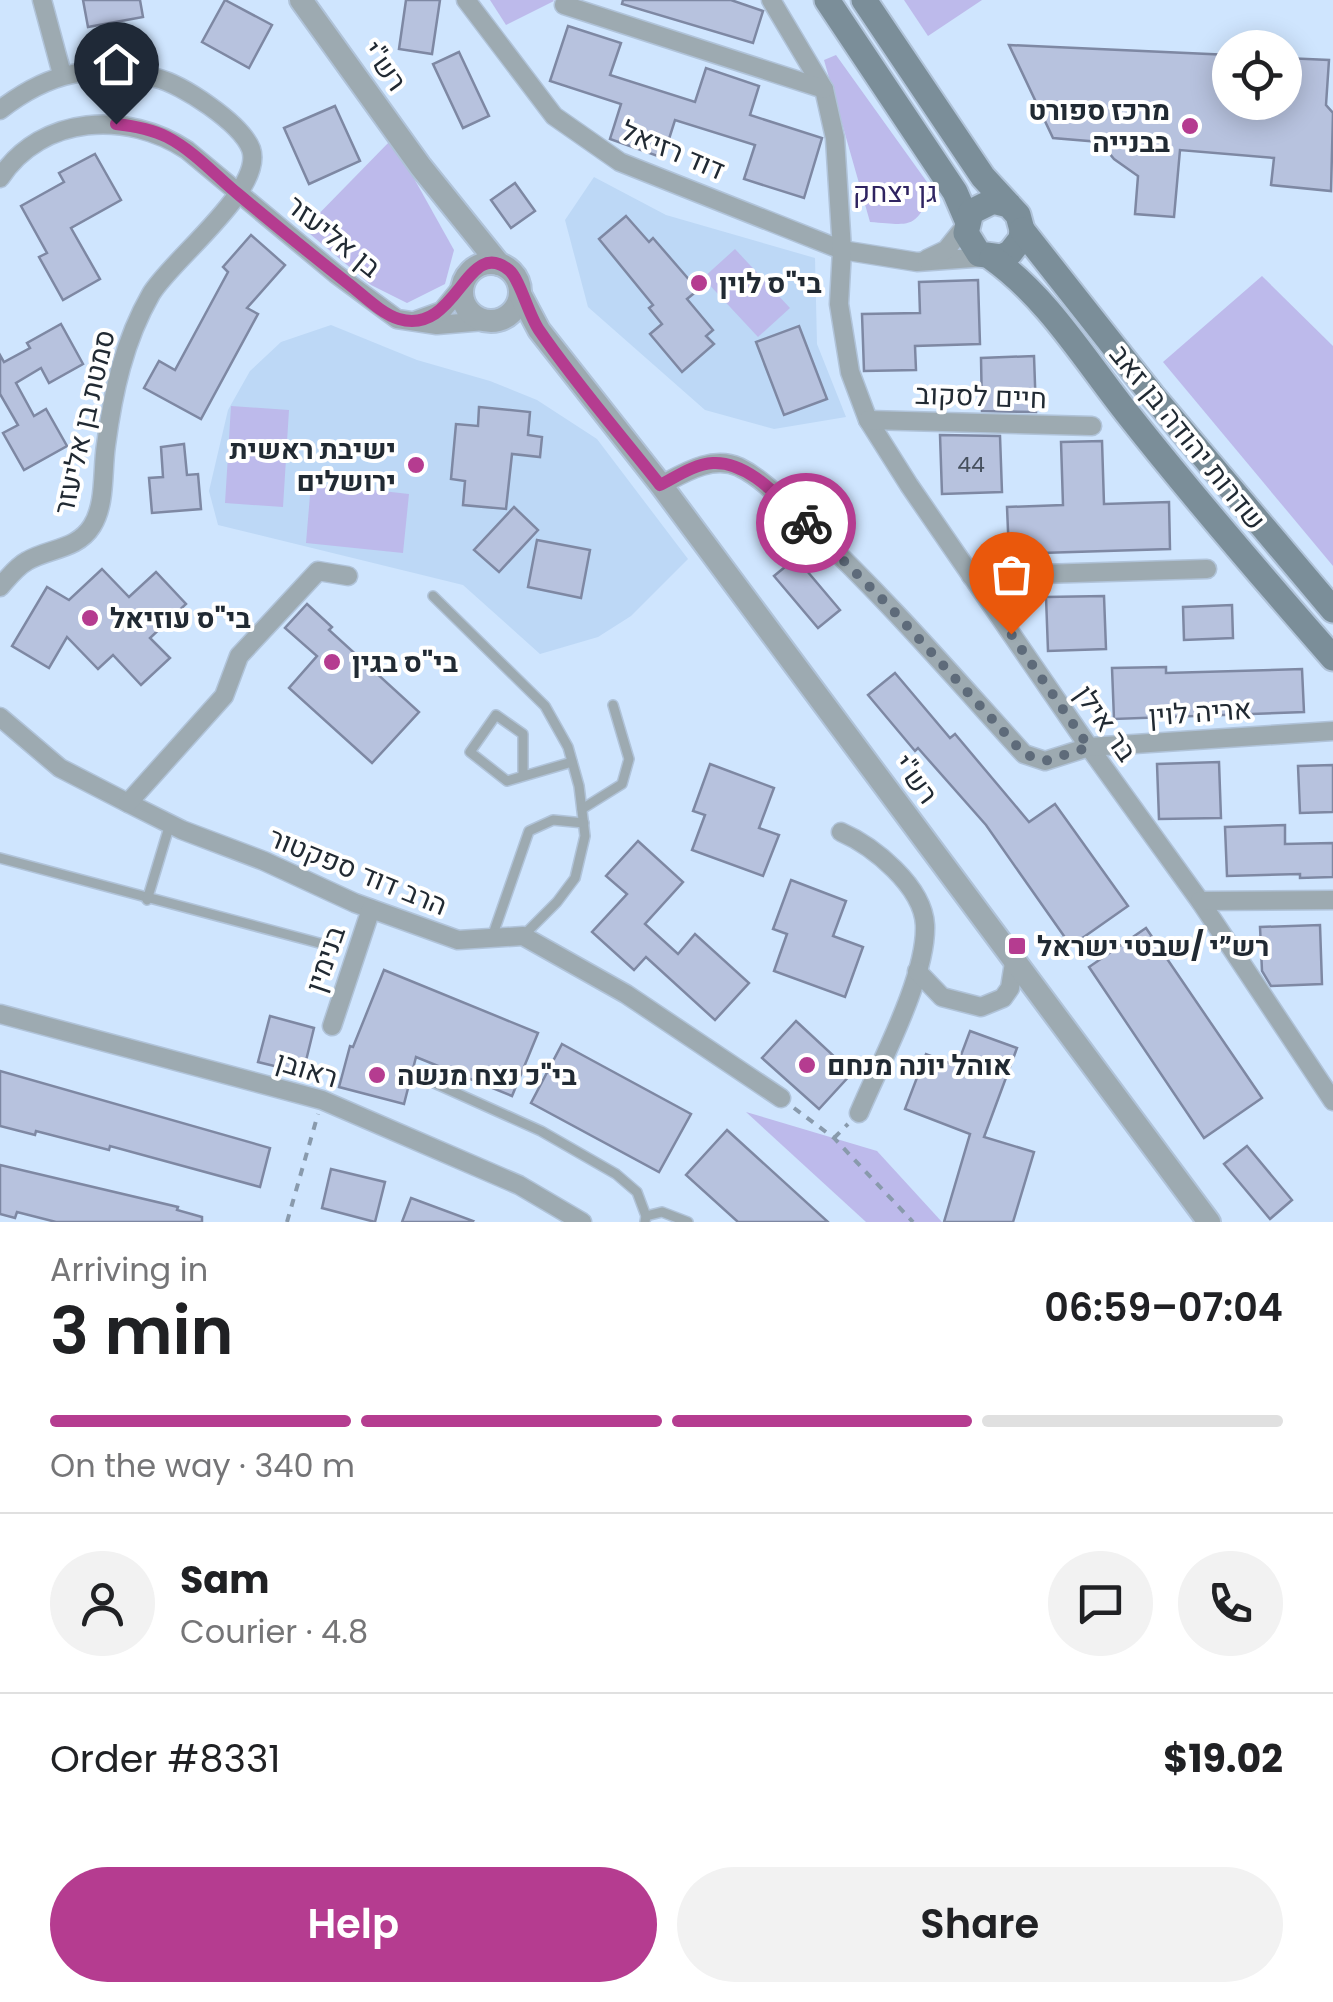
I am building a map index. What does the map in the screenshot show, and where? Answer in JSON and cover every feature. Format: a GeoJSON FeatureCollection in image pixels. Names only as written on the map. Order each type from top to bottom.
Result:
{"type":"FeatureCollection","features":[{"type":"Feature","properties":{"kind":"main road"},"geometry":{"type":"LineString","coordinates":[[826,0],[955,192],[973,248],[990,257],[1010,253],[1022,230],[1018,215],[983,177],[864,0]]}},
{"type":"Feature","properties":{"kind":"main road"},"geometry":{"type":"LineString","coordinates":[[966,222],[984,202],[1009,205]]}},
{"type":"Feature","properties":{"kind":"main road","name":"שדרות יהודה בן זאב"},"geometry":{"type":"LineString","coordinates":[[1022,230],[1152,394],[1333,610]]}},
{"type":"Feature","properties":{"kind":"main road","name":"שדרות יהודה בן זאב"},"geometry":{"type":"LineString","coordinates":[[990,257],[1008,269],[1065,332],[1128,414],[1333,658]]}},
{"type":"Feature","properties":{"kind":"street"},"geometry":{"type":"LineString","coordinates":[[42,0],[62,74]]}},
{"type":"Feature","properties":{"kind":"street","name":"רש\"י"},"geometry":{"type":"LineString","coordinates":[[300,0],[422,167],[499,264]]}},
{"type":"Feature","properties":{"kind":"street","name":"דוד רזיאל"},"geometry":{"type":"LineString","coordinates":[[466,0],[554,116],[620,162],[842,250],[917,262],[990,257]]}},
{"type":"Feature","properties":{"kind":"street","name":"בר אילן"},"geometry":{"type":"LineString","coordinates":[[771,0],[824,89],[836,138],[842,250],[838,304],[850,372],[868,420],[1089,747],[1326,1081],[1333,1101]]}},
{"type":"Feature","properties":{"kind":"street"},"geometry":{"type":"LineString","coordinates":[[564,5],[824,89]]}},
{"type":"Feature","properties":{"kind":"street"},"geometry":{"type":"LineString","coordinates":[[0,110],[24,91],[62,74],[123,71],[162,79],[214,109],[252,150],[250,174],[238,194]]}},
{"type":"Feature","properties":{"kind":"street","name":"בן אליעזר"},"geometry":{"type":"LineString","coordinates":[[0,178],[23,153],[48,136],[86,125],[136,126],[169,138],[397,319]]}},
{"type":"Feature","properties":{"kind":"street","name":"רש\"י"},"geometry":{"type":"LineString","coordinates":[[422,167],[460,242],[466,279]]}},
{"type":"Feature","properties":{"kind":"street","name":"סמטת בן אליעזר"},"geometry":{"type":"LineString","coordinates":[[0,587],[28,560],[81,540],[94,524],[102,496],[112,402],[131,331],[154,290],[238,194]]}},
{"type":"Feature","properties":{"kind":"street"},"geometry":{"type":"LineString","coordinates":[[917,262],[946,250],[966,222]]}},
{"type":"Feature","properties":{"kind":"street"},"geometry":{"type":"LineString","coordinates":[[499,264],[513,273],[520,294],[514,311],[491,321],[437,325],[397,319],[425,319],[442,311],[482,265],[499,264]]}},
{"type":"Feature","properties":{"kind":"street"},"geometry":{"type":"LineString","coordinates":[[466,279],[464,302],[469,311],[491,321]]}},
{"type":"Feature","properties":{"kind":"street","name":"רש\"י"},"geometry":{"type":"LineString","coordinates":[[520,294],[572,374],[660,485],[1209,1222]]}},
{"type":"Feature","properties":{"kind":"street","name":"רש\"י"},"geometry":{"type":"LineString","coordinates":[[491,321],[523,335],[572,374]]}},
{"type":"Feature","properties":{"kind":"street","name":"חיים לסקוב"},"geometry":{"type":"LineString","coordinates":[[868,420],[1092,426]]}},
{"type":"Feature","properties":{"kind":"street","name":"אריה לוין"},"geometry":{"type":"LineString","coordinates":[[660,485],[712,463],[738,466],[770,490],[889,606],[1024,754],[1045,761],[1089,747],[1333,731]]}},
{"type":"Feature","properties":{"kind":"street"},"geometry":{"type":"LineString","coordinates":[[972,576],[1207,570]]}},
{"type":"Feature","properties":{"kind":"street"},"geometry":{"type":"LineString","coordinates":[[128,804],[224,696],[239,656],[318,571],[348,576]]}},
{"type":"Feature","properties":{"kind":"street","name":"הרב דוד ספקטור"},"geometry":{"type":"LineString","coordinates":[[0,717],[60,768],[128,804],[371,909],[458,940],[523,936]]}},
{"type":"Feature","properties":{"kind":"street"},"geometry":{"type":"LineString","coordinates":[[841,832],[882,855],[911,890],[925,922],[918,971],[859,1113]]}},
{"type":"Feature","properties":{"kind":"street"},"geometry":{"type":"LineString","coordinates":[[1200,901],[1333,900]]}},
{"type":"Feature","properties":{"kind":"street","name":"בנימין"},"geometry":{"type":"LineString","coordinates":[[332,1026],[371,909]]}},
{"type":"Feature","properties":{"kind":"street"},"geometry":{"type":"LineString","coordinates":[[523,936],[626,994],[781,1098]]}},
{"type":"Feature","properties":{"kind":"street"},"geometry":{"type":"LineString","coordinates":[[918,971],[942,997],[980,1007],[1003,998],[1010,988],[1014,962]]}},
{"type":"Feature","properties":{"kind":"street","name":"ראובן"},"geometry":{"type":"LineString","coordinates":[[0,1014],[322,1100],[519,1185],[582,1222]]}},
{"type":"Feature","properties":{"kind":"lane"},"geometry":{"type":"LineString","coordinates":[[433,596],[546,706],[572,762],[585,836],[575,878],[558,902],[523,936]]}},
{"type":"Feature","properties":{"kind":"lane"},"geometry":{"type":"LineString","coordinates":[[582,808],[622,784],[630,758],[613,705]]}},
{"type":"Feature","properties":{"kind":"lane"},"geometry":{"type":"LineString","coordinates":[[523,776],[523,734],[496,716],[470,752],[507,781],[572,762]]}},
{"type":"Feature","properties":{"kind":"lane"},"geometry":{"type":"LineString","coordinates":[[491,940],[528,831],[553,820],[584,824]]}},
{"type":"Feature","properties":{"kind":"lane"},"geometry":{"type":"LineString","coordinates":[[147,900],[170,824]]}},
{"type":"Feature","properties":{"kind":"lane"},"geometry":{"type":"LineString","coordinates":[[0,858],[319,944]]}},
{"type":"Feature","properties":{"kind":"lane"},"geometry":{"type":"LineString","coordinates":[[434,1083],[541,1131],[616,1174],[637,1192],[646,1219],[662,1212],[688,1222]]}},
{"type":"Feature","properties":{"kind":"path"},"geometry":{"type":"LineString","coordinates":[[781,1098],[834,1138],[914,1222]]}},
{"type":"Feature","properties":{"kind":"path"},"geometry":{"type":"LineString","coordinates":[[286,1222],[322,1100]]}},
{"type":"Feature","properties":{"kind":"shaded area","name":"בי\"ס לוין"},"geometry":{"type":"Polygon","coordinates":[[[594,177],[666,215],[815,258],[817,344],[846,417],[774,429],[705,410],[588,307],[565,220],[594,177]]]}},
{"type":"Feature","properties":{"kind":"shaded area","name":"ישיבת ראשית ירושלים"},"geometry":{"type":"Polygon","coordinates":[[[331,325],[417,360],[490,381],[537,400],[597,439],[688,559],[631,616],[598,637],[540,654],[463,585],[218,525],[209,491],[228,410],[250,371],[281,342],[331,325]]]}},
{"type":"Feature","properties":{"kind":"green space"},"geometry":{"type":"Polygon","coordinates":[[[490,0],[553,0],[554,1],[506,25],[490,0]]]}},
{"type":"Feature","properties":{"kind":"green space"},"geometry":{"type":"Polygon","coordinates":[[[904,0],[982,0],[928,36],[904,0]]]}},
{"type":"Feature","properties":{"kind":"green space","name":"גן יצחק"},"geometry":{"type":"Polygon","coordinates":[[[836,55],[932,189],[921,212],[910,222],[870,222],[824,60],[836,55]]]}},
{"type":"Feature","properties":{"kind":"green space"},"geometry":{"type":"Polygon","coordinates":[[[392,139],[454,250],[445,284],[407,303],[371,285],[304,229],[392,139]]]}},
{"type":"Feature","properties":{"kind":"green space"},"geometry":{"type":"Polygon","coordinates":[[[735,249],[790,308],[758,337],[703,278],[735,249]]]}},
{"type":"Feature","properties":{"kind":"green space"},"geometry":{"type":"Polygon","coordinates":[[[1262,276],[1333,346],[1333,566],[1163,362],[1262,276]]]}},
{"type":"Feature","properties":{"kind":"green space"},"geometry":{"type":"Polygon","coordinates":[[[231,406],[289,410],[283,507],[225,503],[231,406]]]}},
{"type":"Feature","properties":{"kind":"green space"},"geometry":{"type":"Polygon","coordinates":[[[311,483],[409,494],[403,553],[306,543],[311,483]]]}},
{"type":"Feature","properties":{"kind":"green space"},"geometry":{"type":"Polygon","coordinates":[[[746,1112],[877,1151],[942,1222],[866,1222],[746,1112]]]}},
{"type":"Feature","properties":{"kind":"building"},"geometry":{"type":"Polygon","coordinates":[[[83,0],[140,0],[143,17],[88,27],[83,0]]]}},
{"type":"Feature","properties":{"kind":"building"},"geometry":{"type":"Polygon","coordinates":[[[225,0],[272,25],[249,68],[202,42],[225,0]]]}},
{"type":"Feature","properties":{"kind":"building"},"geometry":{"type":"Polygon","coordinates":[[[406,0],[440,0],[432,54],[399,49],[406,0]]]}},
{"type":"Feature","properties":{"kind":"building"},"geometry":{"type":"Polygon","coordinates":[[[623,0],[731,0],[763,11],[753,43],[622,4],[623,0]]]}},
{"type":"Feature","properties":{"kind":"building"},"geometry":{"type":"Polygon","coordinates":[[[568,26],[621,43],[610,75],[695,102],[706,68],[759,86],[750,115],[822,138],[804,198],[744,179],[755,145],[675,120],[663,158],[610,139],[621,104],[550,81],[568,26]]]}},
{"type":"Feature","properties":{"kind":"building","name":"מרכז ספורט בבנייה"},"geometry":{"type":"Polygon","coordinates":[[[1009,45],[1212,54],[1212,120],[1302,120],[1302,59],[1329,60],[1326,105],[1333,113],[1331,191],[1271,185],[1274,158],[1180,150],[1174,217],[1135,214],[1138,176],[1114,159],[1100,142],[1053,138],[1009,45]]]}},
{"type":"Feature","properties":{"kind":"building"},"geometry":{"type":"Polygon","coordinates":[[[459,52],[489,116],[463,128],[433,64],[459,52]]]}},
{"type":"Feature","properties":{"kind":"building"},"geometry":{"type":"Polygon","coordinates":[[[335,106],[360,161],[309,184],[284,128],[335,106]]]}},
{"type":"Feature","properties":{"kind":"building"},"geometry":{"type":"Polygon","coordinates":[[[95,154],[121,200],[71,228],[100,279],[63,300],[39,257],[47,253],[21,206],[64,182],[59,173],[95,154]]]}},
{"type":"Feature","properties":{"kind":"building"},"geometry":{"type":"Polygon","coordinates":[[[515,183],[535,211],[511,228],[491,200],[515,183]]]}},
{"type":"Feature","properties":{"kind":"building"},"geometry":{"type":"Polygon","coordinates":[[[626,216],[649,242],[653,238],[698,290],[687,299],[713,330],[706,336],[714,344],[682,372],[650,334],[662,324],[649,308],[653,305],[599,239],[626,216]]]}},
{"type":"Feature","properties":{"kind":"building"},"geometry":{"type":"Polygon","coordinates":[[[251,235],[285,265],[247,308],[258,314],[201,419],[144,388],[159,361],[175,370],[228,272],[223,267],[251,235]]]}},
{"type":"Feature","properties":{"kind":"building"},"geometry":{"type":"Polygon","coordinates":[[[978,280],[980,344],[915,346],[916,370],[864,371],[862,314],[920,313],[919,282],[978,280]]]}},
{"type":"Feature","properties":{"kind":"building"},"geometry":{"type":"Polygon","coordinates":[[[61,324],[83,364],[49,383],[41,368],[16,383],[34,416],[46,409],[67,446],[24,470],[3,433],[18,425],[0,394],[0,355],[4,362],[30,348],[27,343],[61,324]]]}},
{"type":"Feature","properties":{"kind":"building"},"geometry":{"type":"Polygon","coordinates":[[[799,326],[827,399],[784,415],[756,342],[799,326]]]}},
{"type":"Feature","properties":{"kind":"building"},"geometry":{"type":"Polygon","coordinates":[[[1034,356],[1036,412],[982,411],[981,358],[1034,356]]]}},
{"type":"Feature","properties":{"kind":"building"},"geometry":{"type":"Polygon","coordinates":[[[479,407],[530,412],[528,435],[542,437],[540,457],[512,454],[506,509],[463,505],[465,481],[451,479],[456,424],[478,426],[479,407]]]}},
{"type":"Feature","properties":{"kind":"building"},"geometry":{"type":"Polygon","coordinates":[[[940,435],[1000,436],[1002,492],[942,494],[940,435]]]}},
{"type":"Feature","properties":{"kind":"building"},"geometry":{"type":"Polygon","coordinates":[[[1102,441],[1104,504],[1169,502],[1170,549],[1009,554],[1007,507],[1063,505],[1061,442],[1102,441]]]}},
{"type":"Feature","properties":{"kind":"building"},"geometry":{"type":"Polygon","coordinates":[[[184,444],[187,475],[198,474],[201,509],[152,513],[149,478],[163,477],[161,447],[184,444]]]}},
{"type":"Feature","properties":{"kind":"building"},"geometry":{"type":"Polygon","coordinates":[[[514,507],[538,530],[499,572],[474,550],[514,507]]]}},
{"type":"Feature","properties":{"kind":"building"},"geometry":{"type":"Polygon","coordinates":[[[537,540],[590,550],[581,598],[528,587],[537,540]]]}},
{"type":"Feature","properties":{"kind":"building"},"geometry":{"type":"Polygon","coordinates":[[[796,558],[840,610],[818,628],[774,576],[796,558]]]}},
{"type":"Feature","properties":{"kind":"building"},"geometry":{"type":"Polygon","coordinates":[[[102,569],[129,597],[156,572],[186,604],[150,638],[170,658],[141,685],[113,655],[98,669],[67,637],[49,668],[12,646],[47,587],[69,600],[102,569]]]}},
{"type":"Feature","properties":{"kind":"building"},"geometry":{"type":"Polygon","coordinates":[[[1104,596],[1106,649],[1048,651],[1046,597],[1104,596]]]}},
{"type":"Feature","properties":{"kind":"building"},"geometry":{"type":"Polygon","coordinates":[[[307,604],[332,627],[329,630],[419,712],[372,763],[289,688],[317,656],[285,628],[307,604]]]}},
{"type":"Feature","properties":{"kind":"building"},"geometry":{"type":"Polygon","coordinates":[[[1232,605],[1233,638],[1184,640],[1183,607],[1232,605]]]}},
{"type":"Feature","properties":{"kind":"building"},"geometry":{"type":"Polygon","coordinates":[[[1166,667],[1166,673],[1302,669],[1304,712],[1114,719],[1112,668],[1166,667]]]}},
{"type":"Feature","properties":{"kind":"building"},"geometry":{"type":"Polygon","coordinates":[[[895,673],[950,738],[955,734],[1029,822],[1055,804],[1128,906],[1071,946],[986,825],[868,695],[895,673]]]}},
{"type":"Feature","properties":{"kind":"building"},"geometry":{"type":"Polygon","coordinates":[[[1219,762],[1221,818],[1159,819],[1157,764],[1219,762]]]}},
{"type":"Feature","properties":{"kind":"building"},"geometry":{"type":"Polygon","coordinates":[[[710,764],[774,788],[759,828],[779,835],[763,876],[692,850],[705,815],[693,811],[710,764]]]}},
{"type":"Feature","properties":{"kind":"building"},"geometry":{"type":"Polygon","coordinates":[[[1333,765],[1333,812],[1300,813],[1298,766],[1333,765]]]}},
{"type":"Feature","properties":{"kind":"building"},"geometry":{"type":"Polygon","coordinates":[[[1285,825],[1285,844],[1333,843],[1333,877],[1227,876],[1225,827],[1285,825]]]}},
{"type":"Feature","properties":{"kind":"building"},"geometry":{"type":"Polygon","coordinates":[[[638,841],[683,882],[645,924],[678,954],[695,934],[749,983],[715,1020],[646,957],[634,970],[592,932],[627,894],[606,876],[638,841]]]}},
{"type":"Feature","properties":{"kind":"building"},"geometry":{"type":"Polygon","coordinates":[[[791,880],[846,901],[833,936],[863,947],[845,997],[774,971],[787,934],[773,929],[791,880]]]}},
{"type":"Feature","properties":{"kind":"building"},"geometry":{"type":"Polygon","coordinates":[[[1320,925],[1322,984],[1271,986],[1262,971],[1260,927],[1320,925]]]}},
{"type":"Feature","properties":{"kind":"building"},"geometry":{"type":"Polygon","coordinates":[[[1146,928],[1262,1098],[1204,1138],[1089,967],[1146,928]]]}},
{"type":"Feature","properties":{"kind":"building"},"geometry":{"type":"Polygon","coordinates":[[[384,970],[538,1033],[512,1096],[416,1057],[404,1104],[339,1087],[350,1046],[353,1047],[384,970]]]}},
{"type":"Feature","properties":{"kind":"building"},"geometry":{"type":"Polygon","coordinates":[[[270,1016],[314,1028],[303,1073],[258,1062],[270,1016]]]}},
{"type":"Feature","properties":{"kind":"building","name":"אוהל יונה מנחם"},"geometry":{"type":"Polygon","coordinates":[[[796,1021],[852,1073],[819,1109],[762,1058],[796,1021]]]}},
{"type":"Feature","properties":{"kind":"building"},"geometry":{"type":"Polygon","coordinates":[[[970,1031],[1017,1048],[984,1137],[1034,1152],[1013,1222],[944,1222],[970,1134],[905,1109],[926,1054],[957,1066],[970,1031]]]}},
{"type":"Feature","properties":{"kind":"building"},"geometry":{"type":"Polygon","coordinates":[[[562,1044],[691,1114],[659,1172],[531,1103],[562,1044]]]}},
{"type":"Feature","properties":{"kind":"building"},"geometry":{"type":"Polygon","coordinates":[[[0,1071],[270,1148],[260,1187],[110,1146],[109,1150],[0,1126],[0,1071]]]}},
{"type":"Feature","properties":{"kind":"building"},"geometry":{"type":"Polygon","coordinates":[[[727,1130],[828,1222],[738,1222],[686,1175],[727,1130]]]}},
{"type":"Feature","properties":{"kind":"building"},"geometry":{"type":"Polygon","coordinates":[[[1247,1146],[1292,1200],[1270,1219],[1224,1164],[1247,1146]]]}},
{"type":"Feature","properties":{"kind":"building"},"geometry":{"type":"Polygon","coordinates":[[[0,1165],[178,1207],[177,1210],[202,1217],[202,1222],[56,1222],[17,1212],[15,1218],[0,1214],[0,1165]]]}},
{"type":"Feature","properties":{"kind":"building"},"geometry":{"type":"Polygon","coordinates":[[[331,1169],[385,1182],[375,1222],[322,1208],[331,1169]]]}},
{"type":"Feature","properties":{"kind":"building"},"geometry":{"type":"Polygon","coordinates":[[[411,1198],[473,1221],[402,1222],[411,1198]]]}},
{"type":"Feature","properties":{"kind":"way so far"},"geometry":{"type":"LineString","coordinates":[[806,523],[889,606],[1024,754],[1045,761],[1089,747],[1011,634]]}},
{"type":"Feature","properties":{"kind":"place","name":"מרכז ספורט בבנייה"},"geometry":{"type":"Point","coordinates":[1190,126]}},
{"type":"Feature","properties":{"kind":"place","name":"בי\"ס לוין"},"geometry":{"type":"Point","coordinates":[699,283]}},
{"type":"Feature","properties":{"kind":"place","name":"ישיבת ראשית ירושלים"},"geometry":{"type":"Point","coordinates":[416,465]}},
{"type":"Feature","properties":{"kind":"place","name":"בי\"ס עוזיאל"},"geometry":{"type":"Point","coordinates":[90,618]}},
{"type":"Feature","properties":{"kind":"place","name":"בי\"ס בגין"},"geometry":{"type":"Point","coordinates":[332,662]}},
{"type":"Feature","properties":{"kind":"place","name":"רש״י /שבטי ישראל"},"geometry":{"type":"Point","coordinates":[1017,946]}},
{"type":"Feature","properties":{"kind":"place","name":"אוהל יונה מנחם"},"geometry":{"type":"Point","coordinates":[807,1065]}},
{"type":"Feature","properties":{"kind":"place","name":"בי\"כ נצח מנשה"},"geometry":{"type":"Point","coordinates":[377,1075]}},
{"type":"Feature","properties":{"kind":"route"},"geometry":{"type":"LineString","coordinates":[[116,124],[152,131],[187,150],[336,274],[397,319],[425,319],[442,311],[474,268],[490,263],[507,268],[517,279],[520,294],[540,330],[660,485],[712,463],[738,466],[806,523]]}}]}
